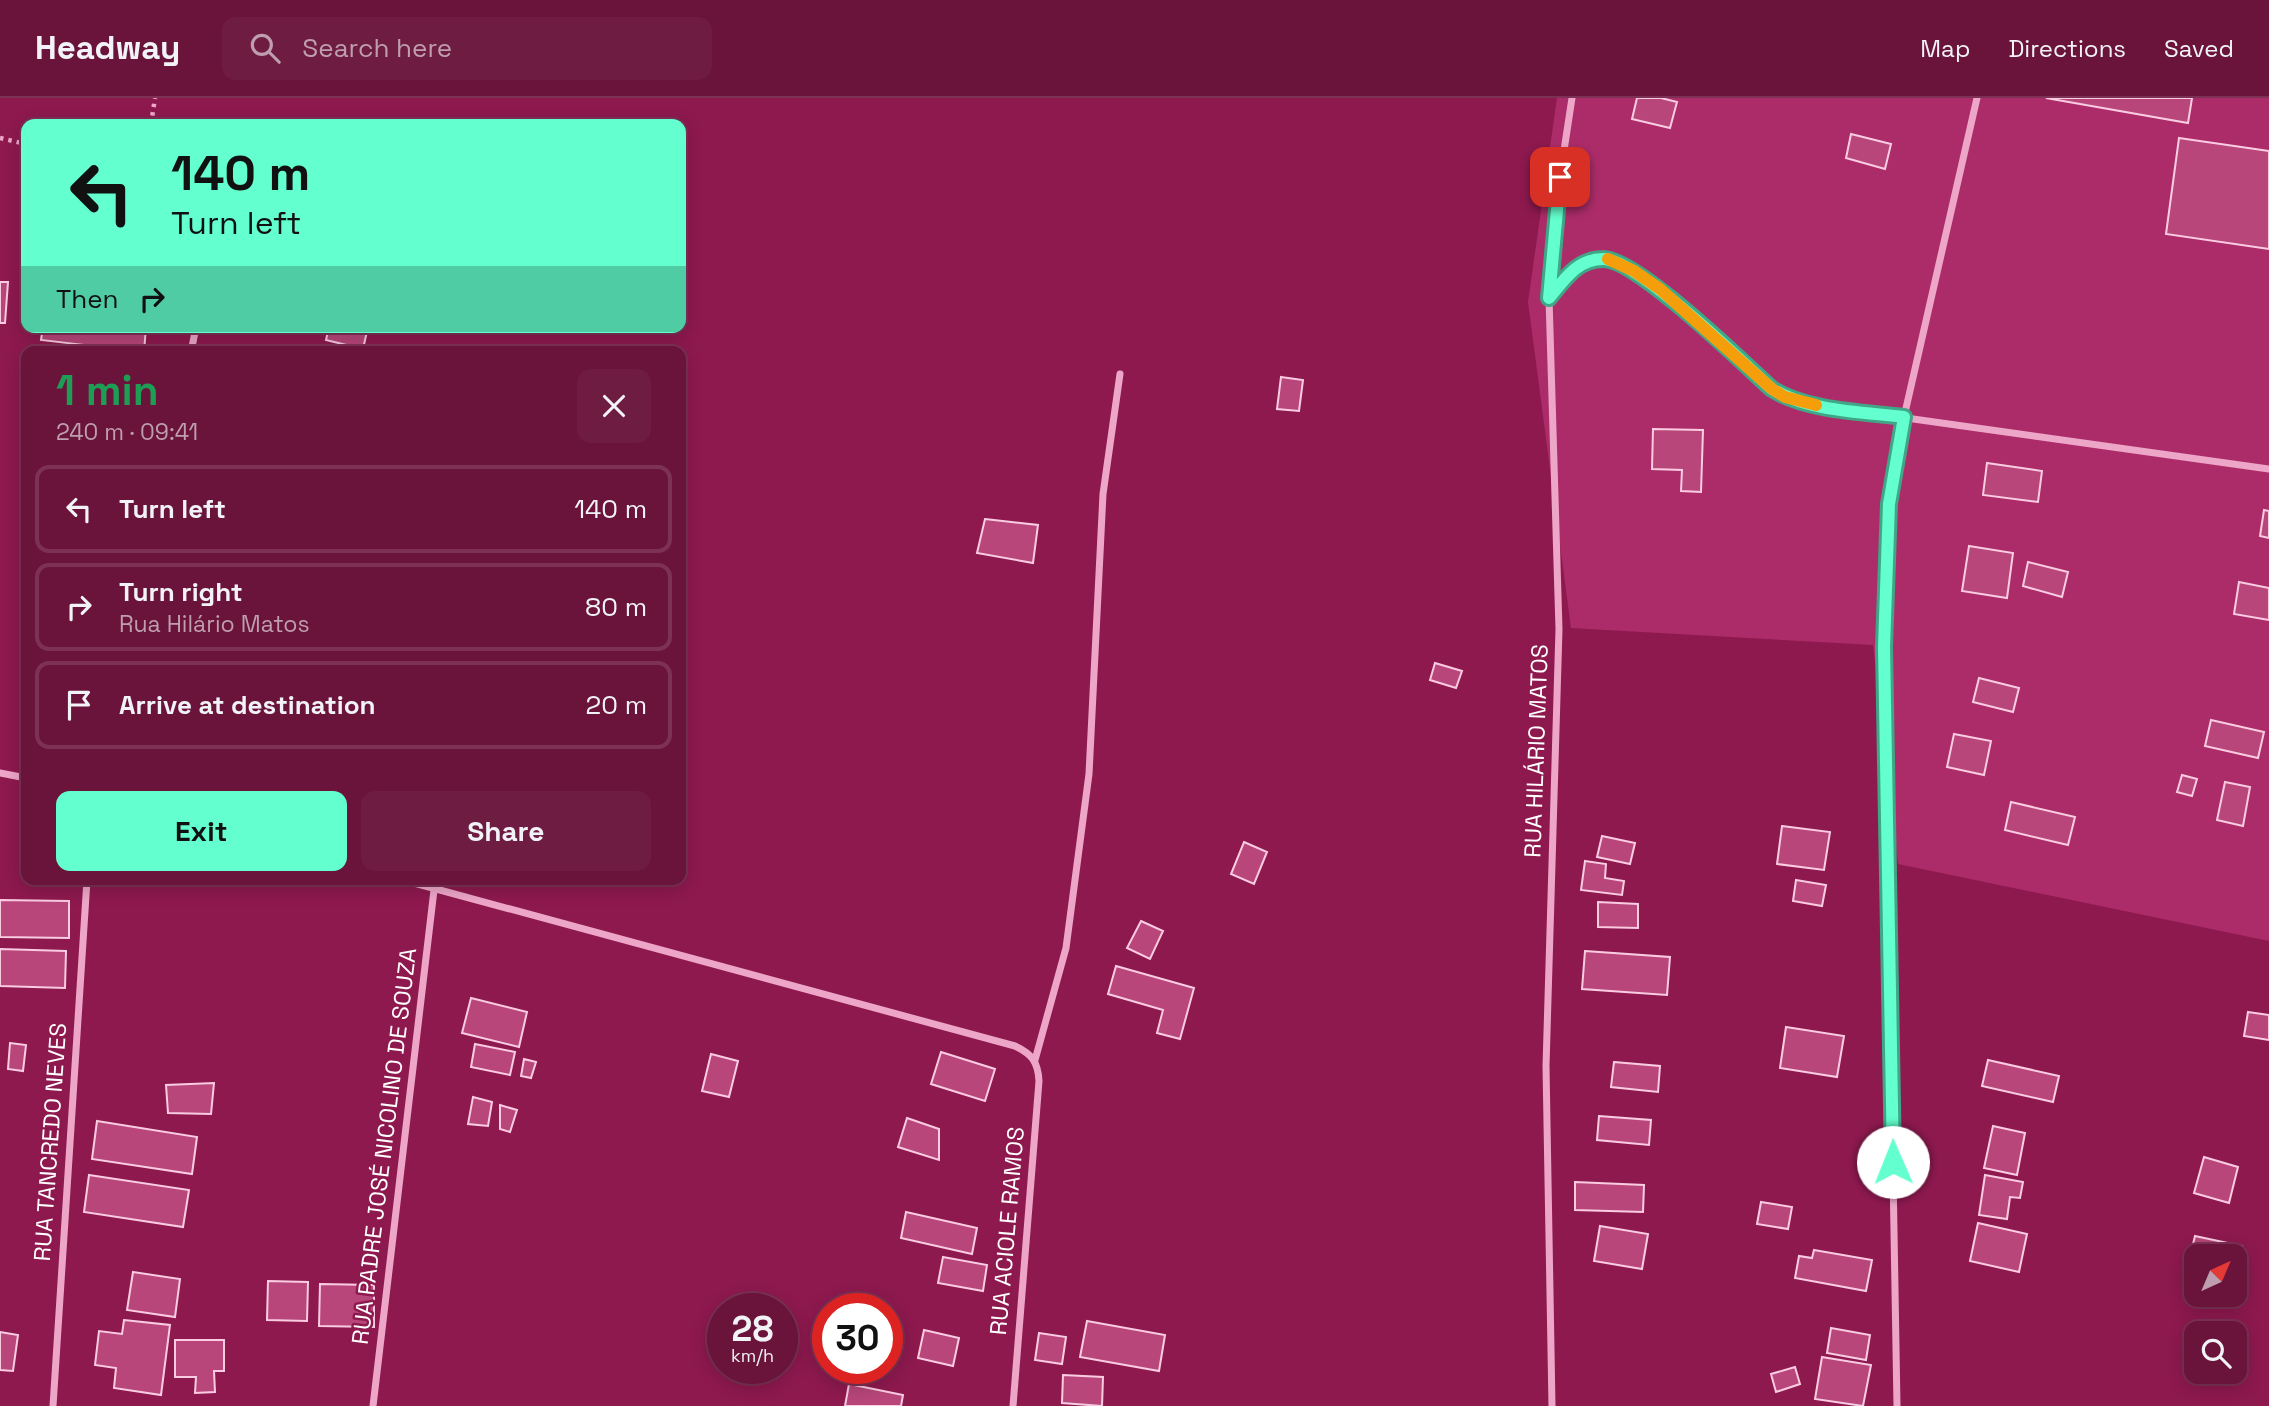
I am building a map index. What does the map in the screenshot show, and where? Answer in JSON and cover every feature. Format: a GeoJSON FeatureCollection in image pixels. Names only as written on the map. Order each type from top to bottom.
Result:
{"type":"FeatureCollection","features":[{"type":"Feature","properties":{"kind":"street","name":"RUA HILÁRIO MATOS"},"geometry":{"type":"LineString","coordinates":[[1552,1406],[1546,1066],[1559,629],[1549,298],[1556,203],[1572,98]]}},
{"type":"Feature","properties":{"kind":"street"},"geometry":{"type":"LineString","coordinates":[[1897,1406],[1884,647],[1889,504],[1904,417],[1977,98]]}},
{"type":"Feature","properties":{"kind":"street"},"geometry":{"type":"LineString","coordinates":[[1549,298],[1580,264],[1606,258],[1619,262],[1660,289],[1772,389],[1785,397],[1821,406],[2269,470]]}},
{"type":"Feature","properties":{"kind":"street"},"geometry":{"type":"LineString","coordinates":[[418,885],[1015,1046],[1035,1059],[1066,948],[1089,775],[1103,494],[1120,374]]}},
{"type":"Feature","properties":{"kind":"street"},"geometry":{"type":"LineString","coordinates":[[0,774],[21,777]]}},
{"type":"Feature","properties":{"kind":"street","name":"RUA TANCREDO NEVES"},"geometry":{"type":"LineString","coordinates":[[53,1406],[87,885]]}},
{"type":"Feature","properties":{"kind":"street","name":"RUA PADRE JOSÉ NICOLINO DE SOUZA"},"geometry":{"type":"LineString","coordinates":[[373,1406],[436,885]]}},
{"type":"Feature","properties":{"kind":"street","name":"RUA ACIOLE RAMOS"},"geometry":{"type":"LineString","coordinates":[[1013,1406],[1039,1081],[1035,1059]]}},
{"type":"Feature","properties":{"kind":"path"},"geometry":{"type":"LineString","coordinates":[[152,119],[155,98]]}},
{"type":"Feature","properties":{"kind":"path"},"geometry":{"type":"LineString","coordinates":[[0,138],[21,143]]}},
{"type":"Feature","properties":{"kind":"shaded area"},"geometry":{"type":"Polygon","coordinates":[[[1557,98],[2269,98],[2269,941],[1898,864],[1873,645],[1571,628],[1528,302],[1557,98]]]}},
{"type":"Feature","properties":{"kind":"building"},"geometry":{"type":"Polygon","coordinates":[[[1637,98],[1661,98],[1677,102],[1670,128],[1632,119],[1637,98]]]}},
{"type":"Feature","properties":{"kind":"building"},"geometry":{"type":"Polygon","coordinates":[[[2046,98],[2192,98],[2188,123],[2046,98]]]}},
{"type":"Feature","properties":{"kind":"building"},"geometry":{"type":"Polygon","coordinates":[[[1851,134],[1891,144],[1885,169],[1846,158],[1851,134]]]}},
{"type":"Feature","properties":{"kind":"building"},"geometry":{"type":"Polygon","coordinates":[[[2179,138],[2269,151],[2269,249],[2166,234],[2179,138]]]}},
{"type":"Feature","properties":{"kind":"building"},"geometry":{"type":"Polygon","coordinates":[[[0,282],[8,282],[5,323],[0,323],[0,282]]]}},
{"type":"Feature","properties":{"kind":"building"},"geometry":{"type":"Polygon","coordinates":[[[42,333],[146,333],[144,346],[92,346],[41,340],[42,333]]]}},
{"type":"Feature","properties":{"kind":"building"},"geometry":{"type":"Polygon","coordinates":[[[328,333],[367,333],[364,346],[326,340],[328,333]]]}},
{"type":"Feature","properties":{"kind":"building"},"geometry":{"type":"Polygon","coordinates":[[[1281,377],[1303,380],[1299,411],[1277,409],[1281,377]]]}},
{"type":"Feature","properties":{"kind":"building"},"geometry":{"type":"Polygon","coordinates":[[[1653,429],[1703,430],[1701,492],[1681,491],[1682,470],[1652,469],[1653,429]]]}},
{"type":"Feature","properties":{"kind":"building"},"geometry":{"type":"Polygon","coordinates":[[[1987,463],[2042,471],[2038,502],[1983,495],[1987,463]]]}},
{"type":"Feature","properties":{"kind":"building"},"geometry":{"type":"Polygon","coordinates":[[[2264,510],[2269,511],[2269,538],[2260,536],[2264,510]]]}},
{"type":"Feature","properties":{"kind":"building"},"geometry":{"type":"Polygon","coordinates":[[[985,519],[1038,525],[1033,563],[977,553],[985,519]]]}},
{"type":"Feature","properties":{"kind":"building"},"geometry":{"type":"Polygon","coordinates":[[[1969,546],[2013,553],[2007,598],[1962,591],[1969,546]]]}},
{"type":"Feature","properties":{"kind":"building"},"geometry":{"type":"Polygon","coordinates":[[[2028,562],[2068,572],[2062,597],[2023,586],[2028,562]]]}},
{"type":"Feature","properties":{"kind":"building"},"geometry":{"type":"Polygon","coordinates":[[[2239,582],[2269,588],[2269,620],[2234,614],[2239,582]]]}},
{"type":"Feature","properties":{"kind":"building"},"geometry":{"type":"Polygon","coordinates":[[[1435,663],[1462,671],[1456,688],[1430,680],[1435,663]]]}},
{"type":"Feature","properties":{"kind":"building"},"geometry":{"type":"Polygon","coordinates":[[[1979,678],[2019,688],[2013,712],[1973,702],[1979,678]]]}},
{"type":"Feature","properties":{"kind":"building"},"geometry":{"type":"Polygon","coordinates":[[[2211,720],[2264,732],[2258,758],[2205,746],[2211,720]]]}},
{"type":"Feature","properties":{"kind":"building"},"geometry":{"type":"Polygon","coordinates":[[[1954,734],[1991,741],[1984,775],[1947,767],[1954,734]]]}},
{"type":"Feature","properties":{"kind":"building"},"geometry":{"type":"Polygon","coordinates":[[[2182,775],[2197,779],[2192,796],[2177,792],[2182,775]]]}},
{"type":"Feature","properties":{"kind":"building"},"geometry":{"type":"Polygon","coordinates":[[[2225,782],[2250,787],[2243,826],[2217,820],[2225,782]]]}},
{"type":"Feature","properties":{"kind":"building"},"geometry":{"type":"Polygon","coordinates":[[[2011,802],[2075,817],[2068,845],[2005,830],[2011,802]]]}},
{"type":"Feature","properties":{"kind":"building"},"geometry":{"type":"Polygon","coordinates":[[[1782,826],[1830,832],[1824,870],[1777,864],[1782,826]]]}},
{"type":"Feature","properties":{"kind":"building"},"geometry":{"type":"Polygon","coordinates":[[[1602,836],[1635,843],[1630,864],[1597,857],[1602,836]]]}},
{"type":"Feature","properties":{"kind":"building"},"geometry":{"type":"Polygon","coordinates":[[[1244,842],[1267,852],[1254,884],[1231,874],[1244,842]]]}},
{"type":"Feature","properties":{"kind":"building"},"geometry":{"type":"Polygon","coordinates":[[[1585,861],[1606,864],[1605,878],[1624,881],[1622,895],[1581,890],[1585,861]]]}},
{"type":"Feature","properties":{"kind":"building"},"geometry":{"type":"Polygon","coordinates":[[[1796,880],[1826,885],[1822,906],[1793,901],[1796,880]]]}},
{"type":"Feature","properties":{"kind":"building"},"geometry":{"type":"Polygon","coordinates":[[[0,900],[69,901],[69,938],[0,937],[0,900]]]}},
{"type":"Feature","properties":{"kind":"building"},"geometry":{"type":"Polygon","coordinates":[[[1598,902],[1638,904],[1638,928],[1598,927],[1598,902]]]}},
{"type":"Feature","properties":{"kind":"building"},"geometry":{"type":"Polygon","coordinates":[[[1141,921],[1163,931],[1150,959],[1127,948],[1141,921]]]}},
{"type":"Feature","properties":{"kind":"building"},"geometry":{"type":"Polygon","coordinates":[[[0,949],[66,951],[65,988],[0,986],[0,949]]]}},
{"type":"Feature","properties":{"kind":"building"},"geometry":{"type":"Polygon","coordinates":[[[1585,951],[1670,957],[1667,995],[1582,989],[1585,951]]]}},
{"type":"Feature","properties":{"kind":"building"},"geometry":{"type":"Polygon","coordinates":[[[1116,966],[1194,988],[1180,1039],[1157,1033],[1163,1010],[1108,994],[1116,966]]]}},
{"type":"Feature","properties":{"kind":"building"},"geometry":{"type":"Polygon","coordinates":[[[471,998],[527,1012],[519,1047],[462,1033],[471,998]]]}},
{"type":"Feature","properties":{"kind":"building"},"geometry":{"type":"Polygon","coordinates":[[[2248,1012],[2269,1015],[2269,1040],[2244,1036],[2248,1012]]]}},
{"type":"Feature","properties":{"kind":"building"},"geometry":{"type":"Polygon","coordinates":[[[1786,1027],[1844,1036],[1837,1077],[1780,1068],[1786,1027]]]}},
{"type":"Feature","properties":{"kind":"building"},"geometry":{"type":"Polygon","coordinates":[[[10,1043],[26,1045],[23,1071],[8,1069],[10,1043]]]}},
{"type":"Feature","properties":{"kind":"building"},"geometry":{"type":"Polygon","coordinates":[[[475,1044],[515,1052],[510,1075],[471,1067],[475,1044]]]}},
{"type":"Feature","properties":{"kind":"building"},"geometry":{"type":"Polygon","coordinates":[[[941,1052],[995,1069],[985,1101],[931,1084],[941,1052]]]}},
{"type":"Feature","properties":{"kind":"building"},"geometry":{"type":"Polygon","coordinates":[[[711,1054],[738,1061],[729,1097],[702,1091],[711,1054]]]}},
{"type":"Feature","properties":{"kind":"building"},"geometry":{"type":"Polygon","coordinates":[[[524,1059],[536,1062],[531,1078],[521,1076],[524,1059]]]}},
{"type":"Feature","properties":{"kind":"building"},"geometry":{"type":"Polygon","coordinates":[[[1988,1060],[2059,1076],[2053,1102],[1982,1086],[1988,1060]]]}},
{"type":"Feature","properties":{"kind":"building"},"geometry":{"type":"Polygon","coordinates":[[[1614,1062],[1660,1066],[1658,1092],[1611,1087],[1614,1062]]]}},
{"type":"Feature","properties":{"kind":"building"},"geometry":{"type":"Polygon","coordinates":[[[214,1083],[211,1114],[168,1113],[166,1085],[214,1083]]]}},
{"type":"Feature","properties":{"kind":"building"},"geometry":{"type":"Polygon","coordinates":[[[473,1097],[492,1102],[488,1126],[468,1124],[473,1097]]]}},
{"type":"Feature","properties":{"kind":"building"},"geometry":{"type":"Polygon","coordinates":[[[500,1105],[517,1110],[510,1132],[500,1129],[500,1105]]]}},
{"type":"Feature","properties":{"kind":"building"},"geometry":{"type":"Polygon","coordinates":[[[1599,1116],[1651,1120],[1649,1145],[1597,1140],[1599,1116]]]}},
{"type":"Feature","properties":{"kind":"building"},"geometry":{"type":"Polygon","coordinates":[[[907,1118],[939,1129],[939,1160],[898,1147],[907,1118]]]}},
{"type":"Feature","properties":{"kind":"building"},"geometry":{"type":"Polygon","coordinates":[[[97,1121],[197,1137],[192,1174],[92,1159],[97,1121]]]}},
{"type":"Feature","properties":{"kind":"building"},"geometry":{"type":"Polygon","coordinates":[[[1993,1126],[2025,1133],[2017,1175],[1984,1168],[1993,1126]]]}},
{"type":"Feature","properties":{"kind":"building"},"geometry":{"type":"Polygon","coordinates":[[[2204,1157],[2238,1167],[2229,1203],[2194,1193],[2204,1157]]]}},
{"type":"Feature","properties":{"kind":"building"},"geometry":{"type":"Polygon","coordinates":[[[89,1175],[189,1190],[183,1227],[84,1212],[89,1175]]]}},
{"type":"Feature","properties":{"kind":"building"},"geometry":{"type":"Polygon","coordinates":[[[1985,1175],[2023,1182],[2020,1198],[2010,1197],[2007,1219],[1979,1215],[1985,1175]]]}},
{"type":"Feature","properties":{"kind":"building"},"geometry":{"type":"Polygon","coordinates":[[[1575,1182],[1644,1185],[1643,1212],[1575,1210],[1575,1182]]]}},
{"type":"Feature","properties":{"kind":"building"},"geometry":{"type":"Polygon","coordinates":[[[1761,1202],[1792,1207],[1788,1229],[1757,1224],[1761,1202]]]}},
{"type":"Feature","properties":{"kind":"building"},"geometry":{"type":"Polygon","coordinates":[[[906,1212],[977,1228],[972,1254],[901,1238],[906,1212]]]}},
{"type":"Feature","properties":{"kind":"building"},"geometry":{"type":"Polygon","coordinates":[[[1978,1223],[2027,1234],[2019,1272],[1970,1261],[1978,1223]]]}},
{"type":"Feature","properties":{"kind":"building"},"geometry":{"type":"Polygon","coordinates":[[[1600,1226],[1648,1234],[1642,1269],[1594,1261],[1600,1226]]]}},
{"type":"Feature","properties":{"kind":"building"},"geometry":{"type":"Polygon","coordinates":[[[2195,1236],[2233,1244],[2193,1244],[2195,1236]]]}},
{"type":"Feature","properties":{"kind":"building"},"geometry":{"type":"Polygon","coordinates":[[[1814,1250],[1872,1260],[1866,1291],[1795,1278],[1799,1256],[1812,1258],[1814,1250]]]}},
{"type":"Feature","properties":{"kind":"building"},"geometry":{"type":"Polygon","coordinates":[[[943,1257],[987,1265],[983,1291],[938,1283],[943,1257]]]}},
{"type":"Feature","properties":{"kind":"building"},"geometry":{"type":"Polygon","coordinates":[[[133,1272],[180,1279],[175,1317],[127,1310],[133,1272]]]}},
{"type":"Feature","properties":{"kind":"building"},"geometry":{"type":"Polygon","coordinates":[[[268,1281],[308,1282],[307,1321],[267,1320],[268,1281]]]}},
{"type":"Feature","properties":{"kind":"building"},"geometry":{"type":"Polygon","coordinates":[[[320,1284],[374,1285],[374,1327],[319,1326],[320,1284]]]}},
{"type":"Feature","properties":{"kind":"building"},"geometry":{"type":"Polygon","coordinates":[[[124,1320],[170,1325],[161,1395],[114,1388],[116,1368],[95,1365],[99,1331],[122,1334],[124,1320]]]}},
{"type":"Feature","properties":{"kind":"building"},"geometry":{"type":"Polygon","coordinates":[[[1087,1321],[1165,1335],[1159,1371],[1080,1357],[1087,1321]]]}},
{"type":"Feature","properties":{"kind":"building"},"geometry":{"type":"Polygon","coordinates":[[[1831,1328],[1870,1335],[1866,1360],[1827,1353],[1831,1328]]]}},
{"type":"Feature","properties":{"kind":"building"},"geometry":{"type":"Polygon","coordinates":[[[924,1330],[959,1338],[953,1366],[918,1358],[924,1330]]]}},
{"type":"Feature","properties":{"kind":"building"},"geometry":{"type":"Polygon","coordinates":[[[0,1332],[18,1335],[13,1371],[0,1370],[0,1332]]]}},
{"type":"Feature","properties":{"kind":"building"},"geometry":{"type":"Polygon","coordinates":[[[1039,1333],[1066,1337],[1062,1364],[1035,1360],[1039,1333]]]}},
{"type":"Feature","properties":{"kind":"building"},"geometry":{"type":"Polygon","coordinates":[[[175,1340],[224,1340],[224,1371],[214,1371],[215,1392],[195,1393],[196,1377],[175,1377],[175,1340]]]}},
{"type":"Feature","properties":{"kind":"building"},"geometry":{"type":"Polygon","coordinates":[[[1822,1357],[1871,1365],[1863,1406],[1815,1399],[1822,1357]]]}},
{"type":"Feature","properties":{"kind":"building"},"geometry":{"type":"Polygon","coordinates":[[[1795,1367],[1800,1384],[1776,1392],[1771,1374],[1795,1367]]]}},
{"type":"Feature","properties":{"kind":"building"},"geometry":{"type":"Polygon","coordinates":[[[1063,1375],[1103,1377],[1102,1406],[1062,1403],[1063,1375]]]}},
{"type":"Feature","properties":{"kind":"building"},"geometry":{"type":"Polygon","coordinates":[[[849,1384],[903,1395],[901,1406],[845,1406],[849,1384]]]}},
{"type":"Feature","properties":{"kind":"slow traffic"},"geometry":{"type":"LineString","coordinates":[[1608,259],[1619,262],[1660,289],[1772,389],[1785,397],[1816,405]]}},
{"type":"Feature","properties":{"kind":"route"},"geometry":{"type":"LineString","coordinates":[[1560,177],[1549,298],[1580,264],[1606,258],[1619,262],[1660,289],[1772,389],[1785,397],[1821,406],[1904,417],[1889,504],[1885,579],[1893,1162]]}}]}
